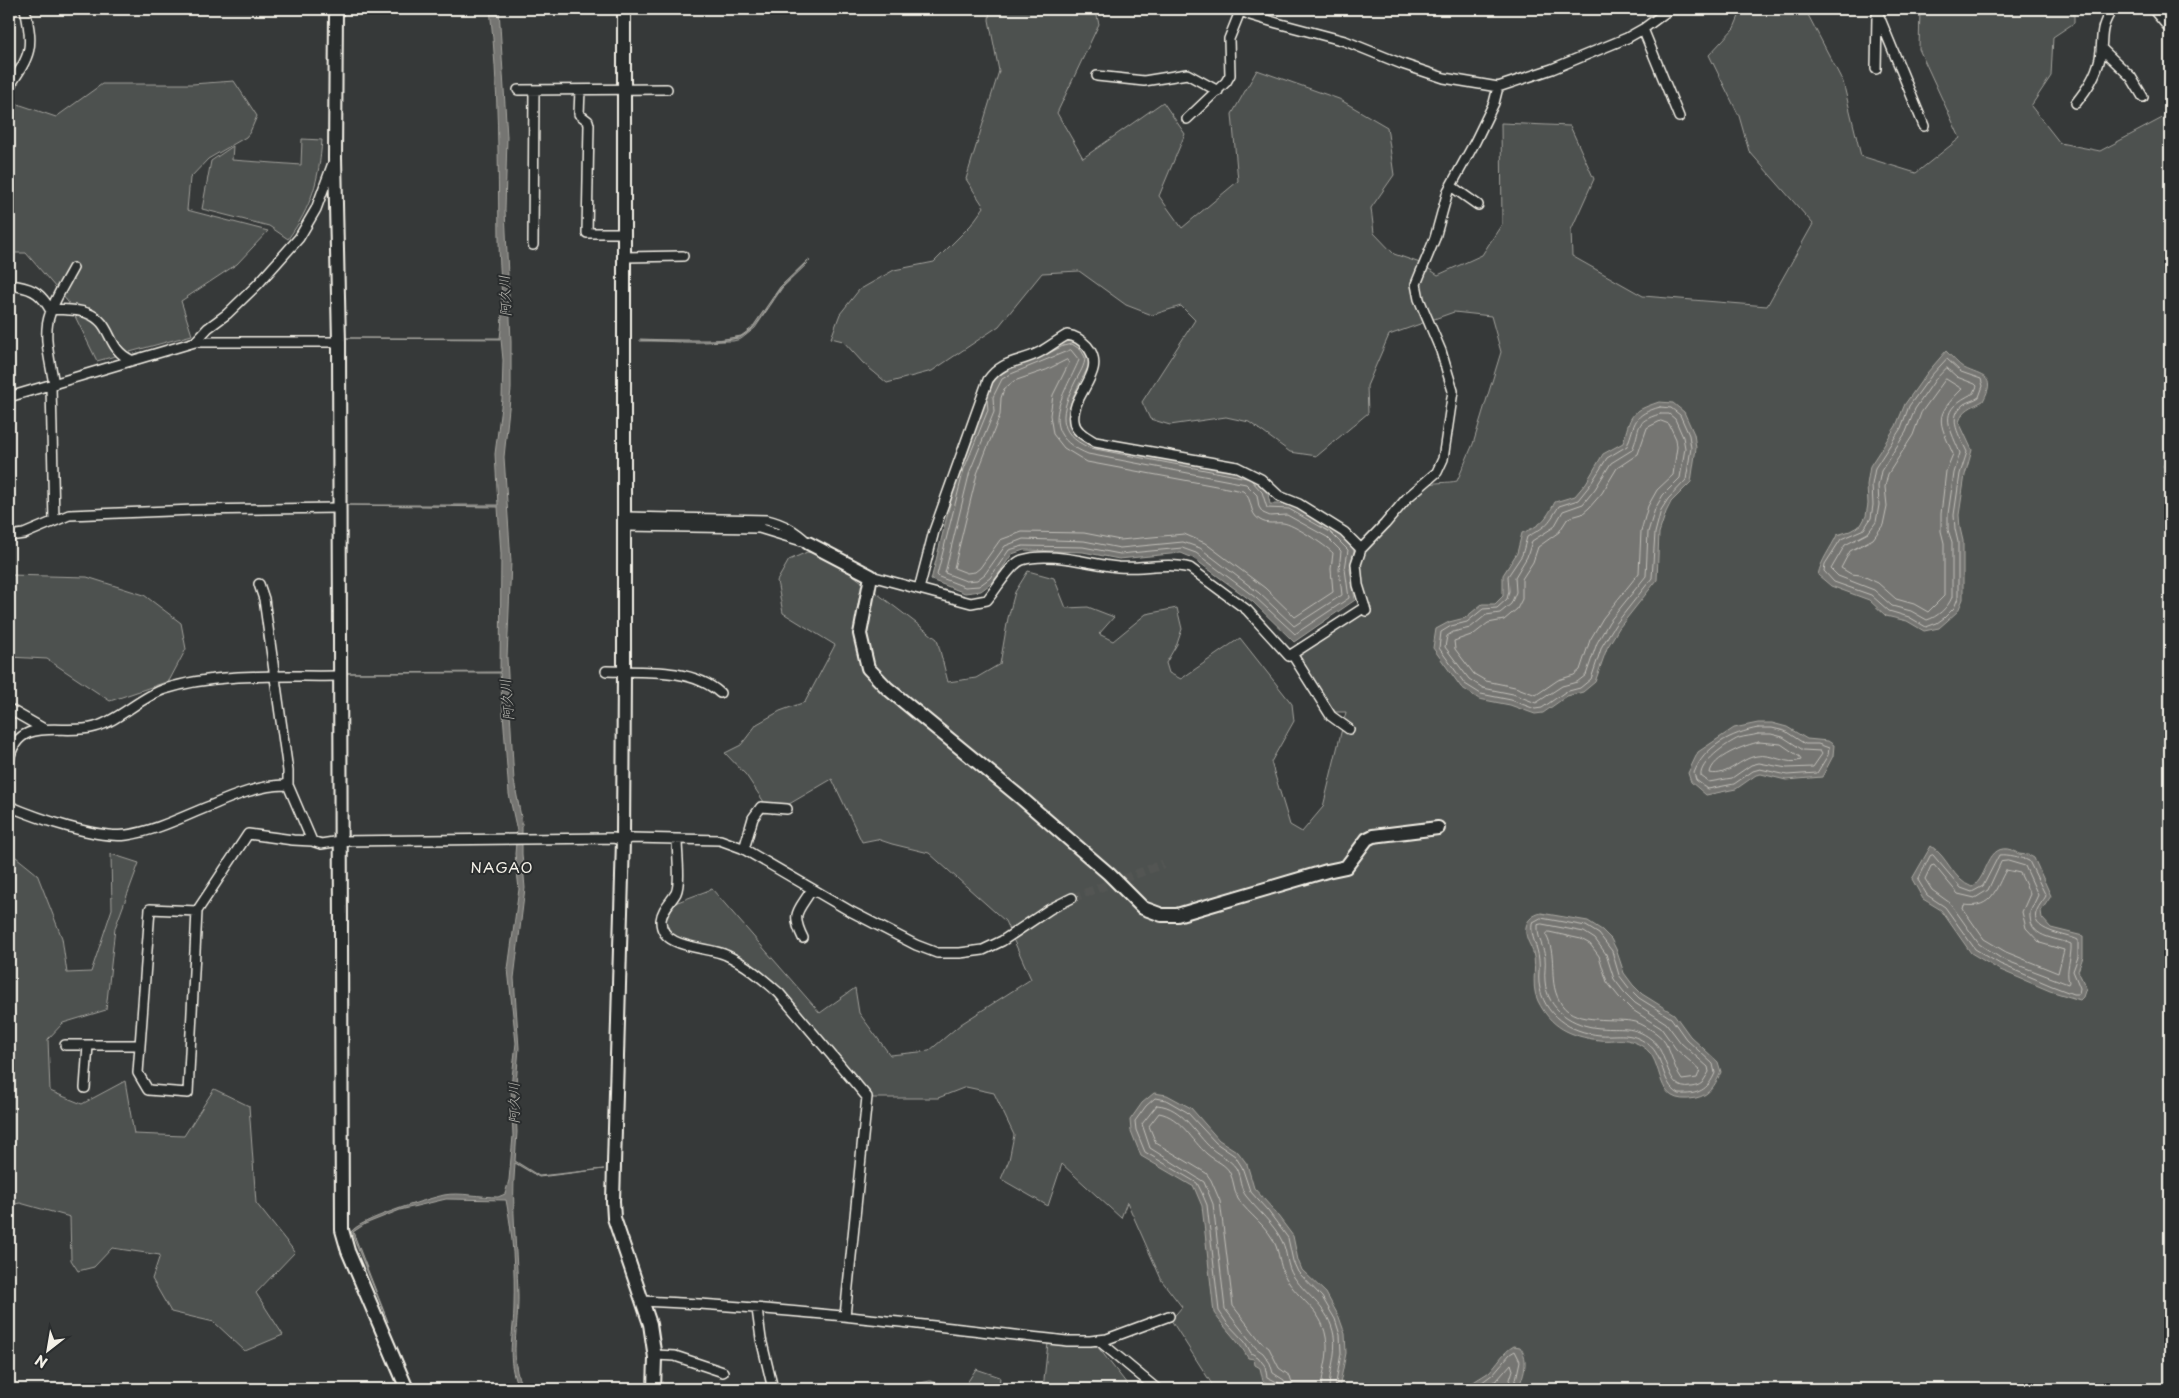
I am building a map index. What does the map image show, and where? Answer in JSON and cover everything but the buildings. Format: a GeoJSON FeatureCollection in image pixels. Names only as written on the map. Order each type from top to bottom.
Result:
{"type":"FeatureCollection","features":[{"type":"Feature","properties":{"kind":"street"},"geometry":{"type":"LineString","coordinates":[[9,87],[26,61],[31,44],[25,9]]}},
{"type":"Feature","properties":{"kind":"street"},"geometry":{"type":"LineString","coordinates":[[336,9],[342,1230],[348,1251],[407,1389]]}},
{"type":"Feature","properties":{"kind":"street"},"geometry":{"type":"LineString","coordinates":[[624,9],[626,257],[623,840],[613,1202],[614,1218],[650,1324],[655,1355],[654,1389]]}},
{"type":"Feature","properties":{"kind":"street"},"geometry":{"type":"LineString","coordinates":[[1187,120],[1218,91],[1230,75],[1229,39],[1240,9],[1277,23],[1345,42],[1444,78],[1498,87],[1552,69],[1643,29],[1670,9]]}},
{"type":"Feature","properties":{"kind":"street"},"geometry":{"type":"LineString","coordinates":[[1876,9],[1876,68]]}},
{"type":"Feature","properties":{"kind":"street"},"geometry":{"type":"LineString","coordinates":[[1876,9],[1924,126]]}},
{"type":"Feature","properties":{"kind":"street"},"geometry":{"type":"LineString","coordinates":[[2076,103],[2090,86],[2096,72],[2102,27],[2112,9]]}},
{"type":"Feature","properties":{"kind":"street"},"geometry":{"type":"LineString","coordinates":[[2153,9],[2170,29]]}},
{"type":"Feature","properties":{"kind":"street"},"geometry":{"type":"LineString","coordinates":[[1643,29],[1679,117]]}},
{"type":"Feature","properties":{"kind":"street"},"geometry":{"type":"LineString","coordinates":[[2100,48],[2131,77],[2143,97]]}},
{"type":"Feature","properties":{"kind":"street"},"geometry":{"type":"LineString","coordinates":[[1097,76],[1144,81],[1187,74],[1218,91]]}},
{"type":"Feature","properties":{"kind":"street"},"geometry":{"type":"LineString","coordinates":[[625,521],[767,520],[787,527],[808,543],[871,576],[971,603],[987,600],[1014,565],[1022,560],[1044,557],[1119,567],[1180,566],[1190,568],[1247,610],[1289,656],[1366,609],[1358,585],[1356,564],[1361,549],[1407,498],[1437,472],[1443,459],[1453,391],[1442,351],[1419,299],[1416,284],[1435,238],[1445,201],[1494,104],[1498,87]]}},
{"type":"Feature","properties":{"kind":"street"},"geometry":{"type":"LineString","coordinates":[[518,90],[667,89]]}},
{"type":"Feature","properties":{"kind":"street"},"geometry":{"type":"LineString","coordinates":[[533,245],[534,90]]}},
{"type":"Feature","properties":{"kind":"street"},"geometry":{"type":"LineString","coordinates":[[580,90],[579,114],[588,121],[589,125],[587,233],[618,232],[625,234]]}},
{"type":"Feature","properties":{"kind":"street"},"geometry":{"type":"LineString","coordinates":[[195,342],[208,328],[227,314],[245,296],[299,238],[316,210],[336,158]]}},
{"type":"Feature","properties":{"kind":"street"},"geometry":{"type":"LineString","coordinates":[[1452,186],[1478,205]]}},
{"type":"Feature","properties":{"kind":"street"},"geometry":{"type":"LineString","coordinates":[[626,257],[683,256]]}},
{"type":"Feature","properties":{"kind":"street"},"geometry":{"type":"LineString","coordinates":[[54,521],[53,385],[48,342],[48,323],[51,310],[73,268]]}},
{"type":"Feature","properties":{"kind":"street"},"geometry":{"type":"LineString","coordinates":[[16,286],[30,288],[38,292],[51,310]]}},
{"type":"Feature","properties":{"kind":"street"},"geometry":{"type":"LineString","coordinates":[[51,310],[86,312],[101,320],[114,348],[131,360]]}},
{"type":"Feature","properties":{"kind":"street"},"geometry":{"type":"LineString","coordinates":[[919,589],[934,531],[988,380],[995,370],[1007,363],[1040,352],[1067,335],[1082,341],[1094,354],[1094,367],[1074,410],[1074,423],[1079,433],[1095,442],[1237,467],[1261,478],[1279,496],[1299,504],[1344,532],[1361,549]]}},
{"type":"Feature","properties":{"kind":"street"},"geometry":{"type":"LineString","coordinates":[[9,397],[195,342],[339,342]]}},
{"type":"Feature","properties":{"kind":"street"},"geometry":{"type":"LineString","coordinates":[[9,536],[24,534],[69,515],[97,512],[338,508]]}},
{"type":"Feature","properties":{"kind":"street"},"geometry":{"type":"LineString","coordinates":[[871,576],[860,634],[868,668],[887,688],[1020,797],[1109,874],[1143,908],[1162,915],[1177,915],[1200,910],[1327,871],[1346,867],[1367,838],[1438,828]]}},
{"type":"Feature","properties":{"kind":"street"},"geometry":{"type":"LineString","coordinates":[[259,584],[264,599],[288,771],[288,785],[312,841]]}},
{"type":"Feature","properties":{"kind":"street"},"geometry":{"type":"LineString","coordinates":[[1292,654],[1331,716],[1349,729]]}},
{"type":"Feature","properties":{"kind":"street"},"geometry":{"type":"LineString","coordinates":[[606,671],[681,675],[708,684],[720,693]]}},
{"type":"Feature","properties":{"kind":"street"},"geometry":{"type":"LineString","coordinates":[[9,760],[11,749],[24,734],[37,729],[62,730],[95,727],[164,689],[208,679],[339,676]]}},
{"type":"Feature","properties":{"kind":"street"},"geometry":{"type":"LineString","coordinates":[[9,709],[44,730]]}},
{"type":"Feature","properties":{"kind":"street"},"geometry":{"type":"LineString","coordinates":[[9,806],[102,834],[126,835],[151,829],[222,801],[277,784],[288,785]]}},
{"type":"Feature","properties":{"kind":"street"},"geometry":{"type":"LineString","coordinates":[[744,849],[753,818],[761,807],[787,809]]}},
{"type":"Feature","properties":{"kind":"street"},"geometry":{"type":"LineString","coordinates":[[197,911],[150,909],[138,1073],[148,1090],[188,1092],[197,911],[248,834],[312,841],[321,844],[340,841],[613,838],[623,840],[632,838],[720,840],[744,849],[916,945],[937,953],[983,950],[1002,941],[1050,909],[1072,898]]}},
{"type":"Feature","properties":{"kind":"street"},"geometry":{"type":"LineString","coordinates":[[678,840],[676,892],[665,908],[661,919],[662,928],[668,936],[679,944],[725,954],[766,981],[779,993],[867,1097],[845,1316]]}},
{"type":"Feature","properties":{"kind":"street"},"geometry":{"type":"LineString","coordinates":[[803,938],[796,923],[796,915],[812,888]]}},
{"type":"Feature","properties":{"kind":"street"},"geometry":{"type":"LineString","coordinates":[[65,1045],[140,1045]]}},
{"type":"Feature","properties":{"kind":"street"},"geometry":{"type":"LineString","coordinates":[[85,1088],[88,1045]]}},
{"type":"Feature","properties":{"kind":"street"},"geometry":{"type":"LineString","coordinates":[[642,1301],[706,1304],[845,1316],[1067,1341],[1108,1339],[1169,1316]]}},
{"type":"Feature","properties":{"kind":"street"},"geometry":{"type":"LineString","coordinates":[[757,1309],[761,1339],[773,1389]]}},
{"type":"Feature","properties":{"kind":"street"},"geometry":{"type":"LineString","coordinates":[[1098,1340],[1157,1389]]}},
{"type":"Feature","properties":{"kind":"street"},"geometry":{"type":"LineString","coordinates":[[655,1355],[675,1356],[723,1372]]}},
{"type":"Feature","properties":{"kind":"shaded area"},"geometry":{"type":"Polygon","coordinates":[[[990,9],[1095,9],[1099,24],[1057,113],[1083,158],[1163,102],[1185,134],[1159,196],[1182,228],[1238,181],[1232,114],[1257,70],[1339,99],[1387,127],[1394,175],[1371,208],[1374,233],[1394,254],[1420,263],[1438,275],[1482,255],[1502,224],[1501,123],[1570,126],[1594,179],[1571,230],[1572,256],[1643,296],[1767,306],[1813,224],[1749,151],[1739,116],[1709,55],[1734,28],[1742,9],[1805,9],[1843,82],[1861,156],[1916,173],[1960,138],[1919,49],[1920,9],[2074,9],[2074,23],[2053,37],[2051,76],[2031,106],[2060,143],[2100,151],[2170,114],[2170,381],[2167,390],[2170,393],[2170,453],[2163,466],[2170,478],[2170,1389],[1215,1389],[1171,1320],[1182,1307],[1162,1281],[1127,1202],[1121,1218],[1062,1164],[1048,1206],[1001,1179],[1009,1160],[1014,1135],[994,1093],[966,1087],[938,1098],[871,1098],[776,983],[748,962],[723,948],[688,943],[678,939],[667,930],[666,920],[675,903],[712,889],[820,1013],[855,988],[859,1013],[890,1055],[929,1051],[961,1024],[1031,979],[1005,921],[929,853],[877,839],[862,842],[832,779],[772,814],[746,775],[725,753],[741,745],[757,724],[780,711],[805,702],[835,645],[783,613],[777,581],[789,560],[807,552],[828,556],[937,639],[948,682],[976,678],[1000,664],[1008,618],[1015,592],[1028,571],[1054,578],[1066,608],[1088,607],[1114,617],[1099,634],[1113,641],[1146,614],[1177,608],[1182,629],[1177,644],[1166,663],[1169,673],[1181,679],[1240,638],[1292,704],[1294,721],[1271,762],[1290,825],[1302,832],[1323,807],[1346,712],[1332,712],[1299,655],[1371,608],[1359,572],[1363,553],[1390,520],[1420,489],[1429,484],[1457,481],[1473,444],[1501,352],[1491,316],[1454,312],[1389,335],[1367,386],[1368,413],[1317,456],[1290,452],[1249,422],[1226,417],[1170,425],[1150,419],[1142,402],[1195,320],[1181,306],[1152,315],[1126,305],[1079,271],[1042,273],[999,326],[932,371],[887,383],[863,363],[843,341],[831,338],[840,314],[859,290],[894,270],[934,262],[971,225],[984,207],[966,179],[999,71],[989,20],[990,9]]]}},
{"type":"Feature","properties":{"kind":"shaded area"},"geometry":{"type":"Polygon","coordinates":[[[234,81],[257,116],[246,137],[208,159],[190,178],[187,210],[268,231],[237,264],[181,301],[192,335],[97,361],[68,302],[26,253],[9,253],[9,101],[56,117],[102,84],[192,84],[234,81]]]}},
{"type":"Feature","properties":{"kind":"shaded area"},"geometry":{"type":"Polygon","coordinates":[[[302,139],[322,140],[321,154],[309,204],[288,239],[269,226],[202,209],[211,161],[233,146],[232,160],[301,165],[302,139]]]}},
{"type":"Feature","properties":{"kind":"shaded area"},"geometry":{"type":"Polygon","coordinates":[[[808,260],[810,261],[782,288],[755,328],[741,339],[733,341],[700,341],[740,338],[752,329],[784,284],[808,260]]]}},
{"type":"Feature","properties":{"kind":"shaded area"},"geometry":{"type":"Polygon","coordinates":[[[640,339],[700,341],[640,341],[640,339]]]}},
{"type":"Feature","properties":{"kind":"shaded area"},"geometry":{"type":"Polygon","coordinates":[[[9,575],[87,577],[144,595],[181,623],[186,649],[169,681],[110,701],[47,659],[9,657],[9,575]]]}},
{"type":"Feature","properties":{"kind":"shaded area"},"geometry":{"type":"Polygon","coordinates":[[[11,853],[37,874],[62,938],[67,973],[91,972],[112,909],[111,854],[139,863],[115,928],[106,1010],[63,1023],[48,1039],[50,1091],[82,1104],[125,1081],[134,1134],[184,1136],[214,1089],[249,1106],[256,1203],[295,1252],[256,1293],[283,1335],[245,1351],[214,1322],[171,1312],[152,1279],[160,1255],[112,1248],[94,1267],[78,1271],[71,1260],[70,1217],[20,1203],[15,1204],[9,1219],[9,860],[11,853]]]}},
{"type":"Feature","properties":{"kind":"shaded area"},"geometry":{"type":"Polygon","coordinates":[[[1048,1343],[1097,1346],[1131,1389],[1043,1389],[1048,1343]]]}},
{"type":"Feature","properties":{"kind":"shaded area"},"geometry":{"type":"Polygon","coordinates":[[[976,1369],[1000,1377],[999,1389],[963,1389],[976,1369]]]}},
{"type":"Feature","properties":{"kind":"shaded area"},"geometry":{"type":"Polygon","coordinates":[[[930,1381],[960,1389],[894,1389],[895,1388],[930,1381]]]}},
{"type":"Feature","properties":{"kind":"water","name":"阿久川"},"geometry":{"type":"Polygon","coordinates":[[[490,9],[499,9],[507,137],[505,210],[511,341],[511,389],[504,457],[511,562],[507,658],[514,781],[522,822],[525,888],[514,978],[519,1048],[515,1096],[517,1132],[515,1161],[539,1176],[604,1169],[539,1177],[515,1163],[514,1213],[518,1306],[515,1354],[516,1366],[523,1389],[519,1389],[512,1368],[511,1357],[514,1266],[506,1200],[446,1199],[400,1210],[365,1224],[353,1232],[388,1322],[351,1232],[367,1221],[409,1205],[444,1195],[498,1197],[505,1194],[509,1180],[513,1136],[511,1086],[516,1043],[508,969],[519,889],[515,854],[517,831],[509,794],[500,673],[345,673],[500,672],[501,554],[498,507],[345,505],[498,505],[495,454],[502,399],[503,360],[501,339],[345,338],[500,338],[502,301],[499,252],[498,124],[490,9]]]}},
{"type":"Feature","properties":{"kind":"water"},"geometry":{"type":"Polygon","coordinates":[[[808,260],[779,290],[752,329],[741,336],[752,328],[780,287],[808,260]]]}},
{"type":"Feature","properties":{"kind":"water"},"geometry":{"type":"Polygon","coordinates":[[[741,336],[712,342],[641,340],[719,340],[741,336]]]}},
{"type":"Feature","properties":{"kind":"water"},"geometry":{"type":"Polygon","coordinates":[[[1072,339],[1085,347],[1091,361],[1076,391],[1069,411],[1070,421],[1074,430],[1083,439],[1251,474],[1267,489],[1270,504],[1290,504],[1333,528],[1350,543],[1354,551],[1350,569],[1355,600],[1294,642],[1253,602],[1193,558],[1181,553],[1119,559],[1083,552],[1024,550],[1012,554],[993,582],[981,591],[965,593],[931,580],[959,468],[983,409],[982,396],[995,370],[1061,341],[1072,339]]]}},
{"type":"Feature","properties":{"kind":"water"},"geometry":{"type":"Polygon","coordinates":[[[1946,351],[1964,368],[1985,378],[1988,386],[1983,401],[1965,411],[1959,422],[1972,450],[1965,475],[1959,515],[1963,541],[1963,599],[1958,611],[1939,628],[1924,631],[1907,621],[1886,616],[1869,600],[1831,586],[1818,575],[1837,535],[1861,525],[1866,516],[1868,504],[1867,485],[1870,466],[1896,426],[1905,404],[1927,373],[1946,351]]]}},
{"type":"Feature","properties":{"kind":"water"},"geometry":{"type":"Polygon","coordinates":[[[1659,402],[1673,403],[1684,412],[1694,434],[1696,448],[1691,482],[1671,502],[1659,533],[1657,580],[1619,628],[1607,648],[1595,682],[1583,692],[1567,696],[1543,713],[1535,714],[1510,705],[1479,699],[1461,687],[1433,648],[1436,629],[1449,622],[1465,618],[1482,604],[1495,604],[1503,596],[1503,575],[1517,553],[1522,533],[1542,522],[1555,502],[1575,496],[1586,483],[1603,454],[1623,443],[1633,416],[1642,409],[1659,402]]]}},
{"type":"Feature","properties":{"kind":"water"},"geometry":{"type":"Polygon","coordinates":[[[1758,723],[1772,723],[1787,727],[1807,739],[1828,741],[1834,745],[1833,756],[1822,777],[1786,780],[1761,774],[1756,775],[1736,789],[1706,795],[1691,782],[1688,773],[1698,752],[1734,728],[1758,723]]]}},
{"type":"Feature","properties":{"kind":"water"},"geometry":{"type":"Polygon","coordinates":[[[1931,846],[1942,856],[1965,884],[1972,887],[1978,882],[1992,856],[1997,851],[2004,849],[2013,850],[2019,854],[2034,858],[2051,896],[2041,911],[2042,918],[2051,928],[2083,936],[2083,957],[2078,971],[2086,988],[2080,1000],[2050,991],[1998,969],[1971,953],[1941,910],[1923,899],[1912,879],[1931,846]]]}},
{"type":"Feature","properties":{"kind":"water"},"geometry":{"type":"Polygon","coordinates":[[[1541,913],[1588,921],[1602,930],[1611,939],[1624,973],[1633,985],[1642,994],[1674,1014],[1690,1036],[1718,1062],[1721,1072],[1708,1092],[1696,1098],[1682,1099],[1672,1096],[1666,1089],[1650,1053],[1642,1046],[1625,1040],[1599,1040],[1579,1036],[1562,1029],[1549,1018],[1535,994],[1534,958],[1526,934],[1528,921],[1541,913]]]}},
{"type":"Feature","properties":{"kind":"water"},"geometry":{"type":"Polygon","coordinates":[[[1154,1093],[1167,1095],[1191,1108],[1219,1140],[1238,1152],[1247,1164],[1254,1188],[1293,1236],[1302,1270],[1326,1293],[1339,1317],[1345,1334],[1346,1353],[1339,1389],[1280,1389],[1263,1381],[1260,1368],[1255,1365],[1254,1359],[1248,1358],[1214,1313],[1202,1206],[1194,1187],[1141,1156],[1131,1131],[1130,1120],[1142,1103],[1154,1093]]]}},
{"type":"Feature","properties":{"kind":"water"},"geometry":{"type":"Polygon","coordinates":[[[1514,1346],[1520,1347],[1525,1357],[1525,1368],[1518,1389],[1467,1389],[1489,1372],[1504,1354],[1514,1346]]]}},
{"type":"Feature","properties":{"kind":"tunnel"},"geometry":{"type":"LineString","coordinates":[[1072,898],[1163,864]]}},
{"type":"Feature","properties":{"kind":"district","name":"NAGAO"},"geometry":{"type":"Point","coordinates":[502,868]}}]}
